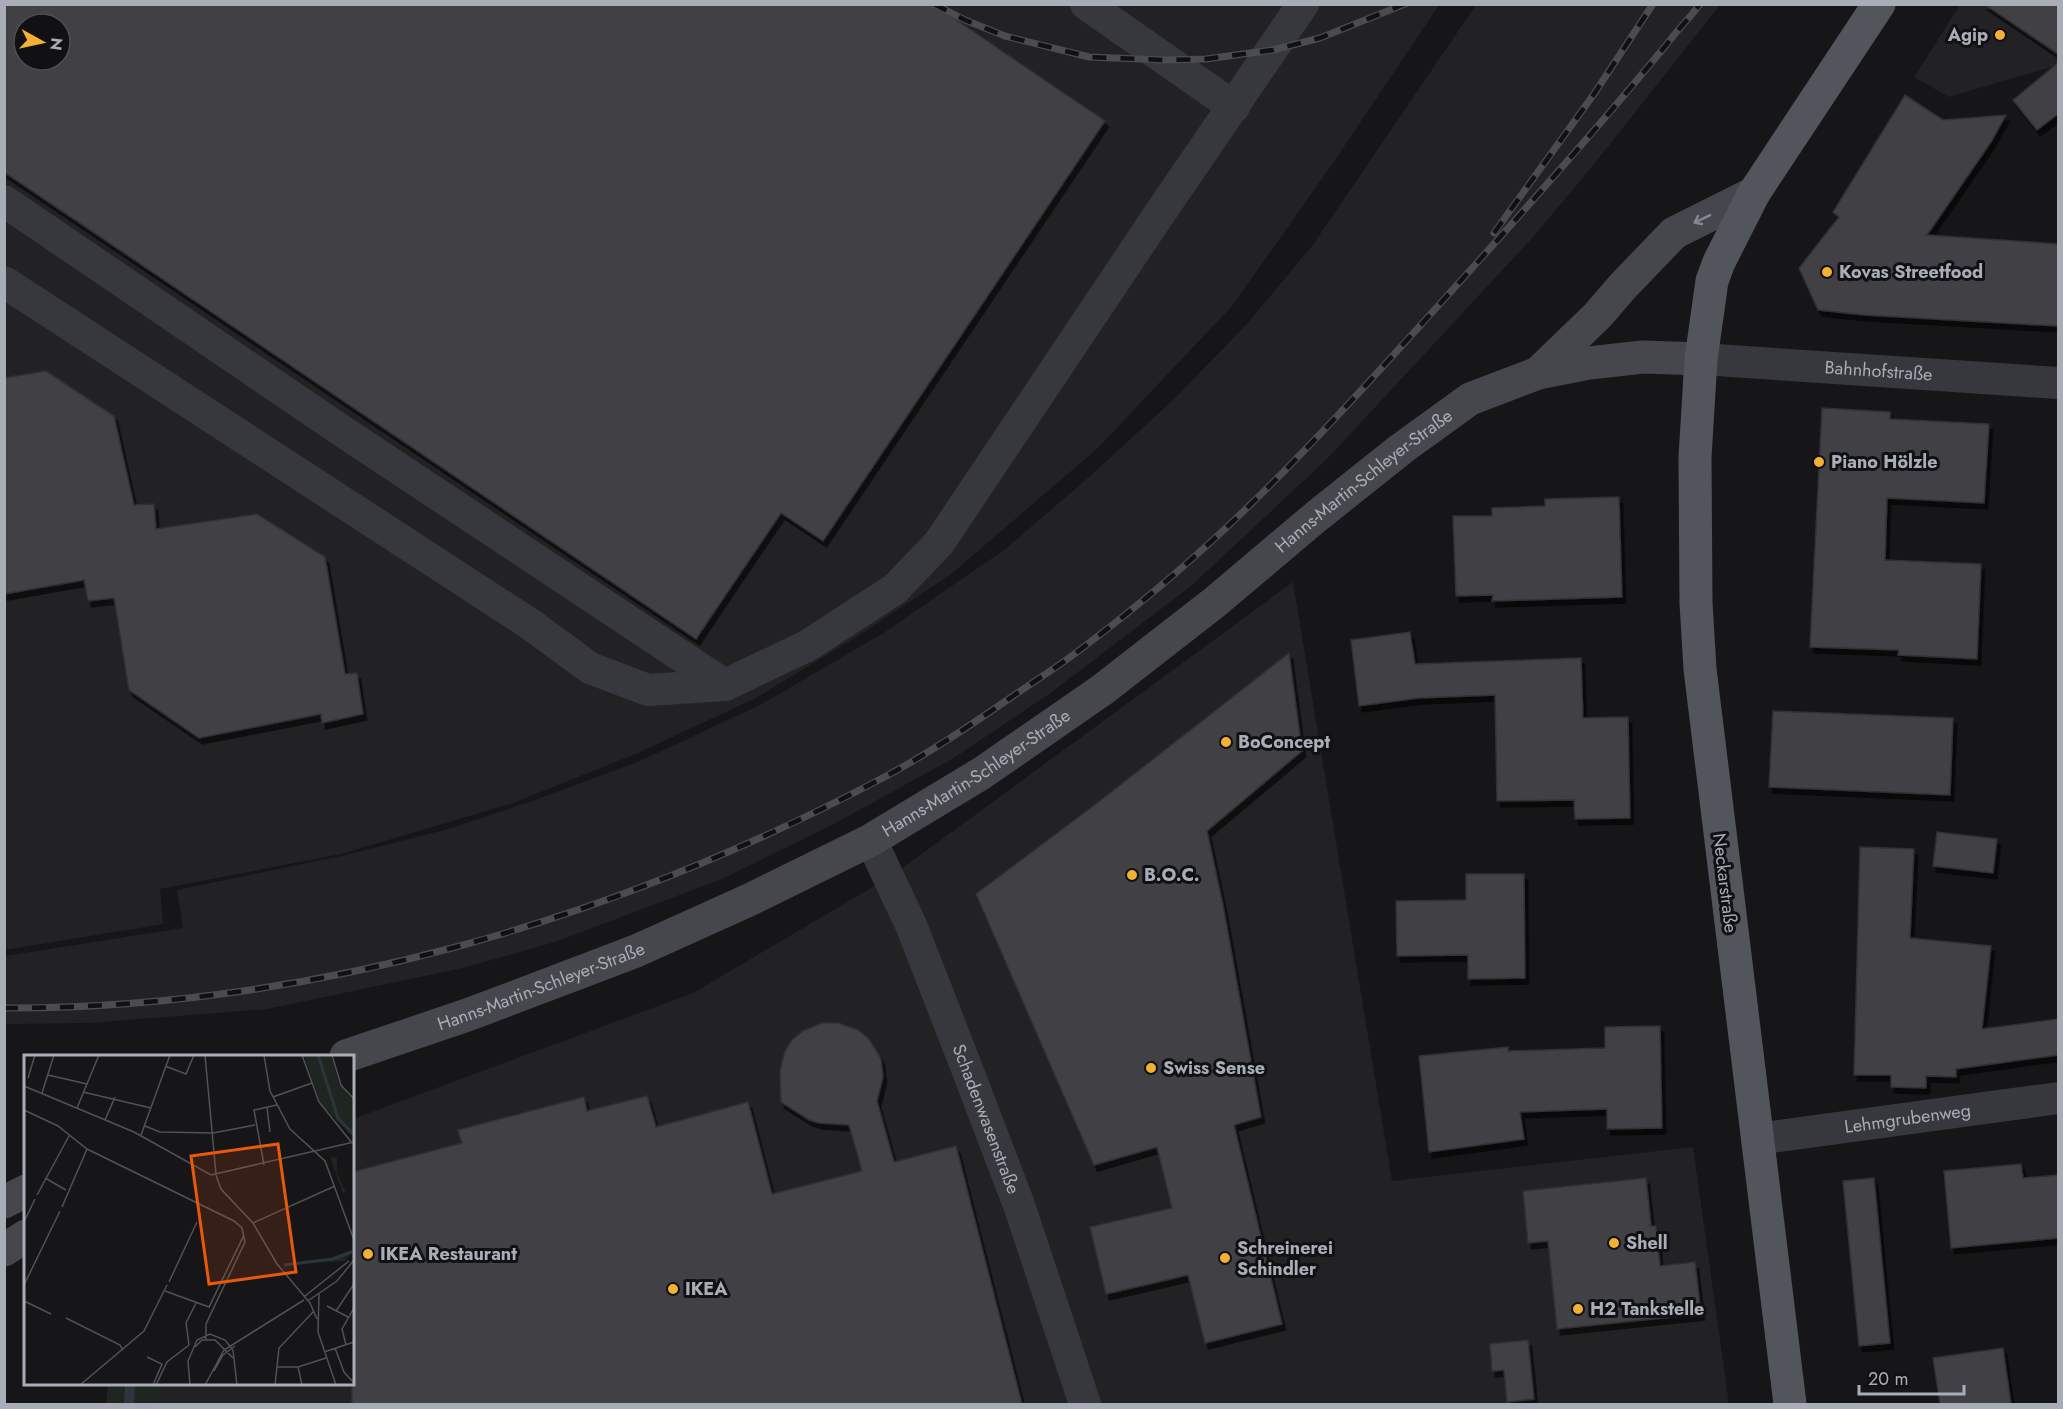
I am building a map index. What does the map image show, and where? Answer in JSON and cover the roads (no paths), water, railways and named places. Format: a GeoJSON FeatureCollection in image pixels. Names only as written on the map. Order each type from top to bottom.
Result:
{"type":"FeatureCollection","features":[{"type":"Feature","properties":{"kind":"main road","name":"Hanns-Martin-Schleyer-Straße"},"geometry":{"type":"LineString","coordinates":[[349,1055],[470,1014],[636,951],[749,900],[871,840],[982,772],[1102,690],[1215,602],[1401,449],[1470,399],[1538,373],[1642,357],[1701,359],[1712,281],[1719,262],[1754,193],[1879,4]]}},
{"type":"Feature","properties":{"kind":"main road","name":"Hanns-Martin-Schleyer-Straße"},"geometry":{"type":"LineString","coordinates":[[1538,373],[1598,315],[1674,233],[1754,193]]}},
{"type":"Feature","properties":{"kind":"main road","name":"Neckarstraße"},"geometry":{"type":"LineString","coordinates":[[1701,359],[1695,457],[1696,603],[1700,669],[1790,1404]]}},
{"type":"Feature","properties":{"kind":"main road"},"geometry":{"type":"LineString","coordinates":[[4,1202],[24,1192]]}},
{"type":"Feature","properties":{"kind":"main road"},"geometry":{"type":"LineString","coordinates":[[4,1250],[24,1237]]}},
{"type":"Feature","properties":{"kind":"street"},"geometry":{"type":"LineString","coordinates":[[1086,4],[1234,107]]}},
{"type":"Feature","properties":{"kind":"street"},"geometry":{"type":"LineString","coordinates":[[4,282],[530,624],[590,668],[648,690],[725,685],[807,646],[895,589],[939,543],[1303,4]]}},
{"type":"Feature","properties":{"kind":"street"},"geometry":{"type":"LineString","coordinates":[[4,201],[362,444],[725,685]]}},
{"type":"Feature","properties":{"kind":"street","name":"Bahnhofstraße"},"geometry":{"type":"LineString","coordinates":[[1701,359],[2058,383]]}},
{"type":"Feature","properties":{"kind":"street","name":"Schadenwasenstraße"},"geometry":{"type":"LineString","coordinates":[[871,840],[911,925],[1019,1205],[1085,1404]]}},
{"type":"Feature","properties":{"kind":"street","name":"Lehmgrubenweg"},"geometry":{"type":"LineString","coordinates":[[1757,1139],[2058,1098]]}},
{"type":"Feature","properties":{"kind":"waterway"},"geometry":{"type":"LineString","coordinates":[[129,1404],[130,1385]]}},
{"type":"Feature","properties":{"kind":"railway"},"geometry":{"type":"LineString","coordinates":[[934,4],[965,20],[1005,36],[1089,57],[1165,60],[1206,59],[1273,50],[1320,38],[1405,4]]}},
{"type":"Feature","properties":{"kind":"railway"},"geometry":{"type":"LineString","coordinates":[[1494,233],[1594,94],[1653,4]]}},
{"type":"Feature","properties":{"kind":"railway"},"geometry":{"type":"LineString","coordinates":[[4,1008],[117,1004],[230,993],[342,974],[452,948],[561,916],[667,877],[772,833],[909,763],[962,731],[1073,655],[1148,597],[1233,522],[1324,430],[1466,275],[1639,78],[1700,4]]}},
{"type":"Feature","properties":{"kind":"place","name":"Agip"},"geometry":{"type":"Point","coordinates":[2000,35]}},
{"type":"Feature","properties":{"kind":"place","name":"Kovas Streetfood"},"geometry":{"type":"Point","coordinates":[1827,272]}},
{"type":"Feature","properties":{"kind":"place","name":"Piano Hölzle"},"geometry":{"type":"Point","coordinates":[1819,462]}},
{"type":"Feature","properties":{"kind":"place","name":"BoConcept"},"geometry":{"type":"Point","coordinates":[1226,742]}},
{"type":"Feature","properties":{"kind":"place","name":"B.O.C."},"geometry":{"type":"Point","coordinates":[1132,875]}},
{"type":"Feature","properties":{"kind":"place","name":"Swiss Sense"},"geometry":{"type":"Point","coordinates":[1151,1068]}},
{"type":"Feature","properties":{"kind":"place","name":"Shell"},"geometry":{"type":"Point","coordinates":[1614,1243]}},
{"type":"Feature","properties":{"kind":"place","name":"IKEA Restaurant"},"geometry":{"type":"Point","coordinates":[368,1254]}},
{"type":"Feature","properties":{"kind":"place","name":"Schreinerei Schindler"},"geometry":{"type":"Point","coordinates":[1225,1258]}},
{"type":"Feature","properties":{"kind":"place","name":"IKEA"},"geometry":{"type":"Point","coordinates":[673,1289]}},
{"type":"Feature","properties":{"kind":"place","name":"H2 Tankstelle"},"geometry":{"type":"Point","coordinates":[1578,1309]}}]}
